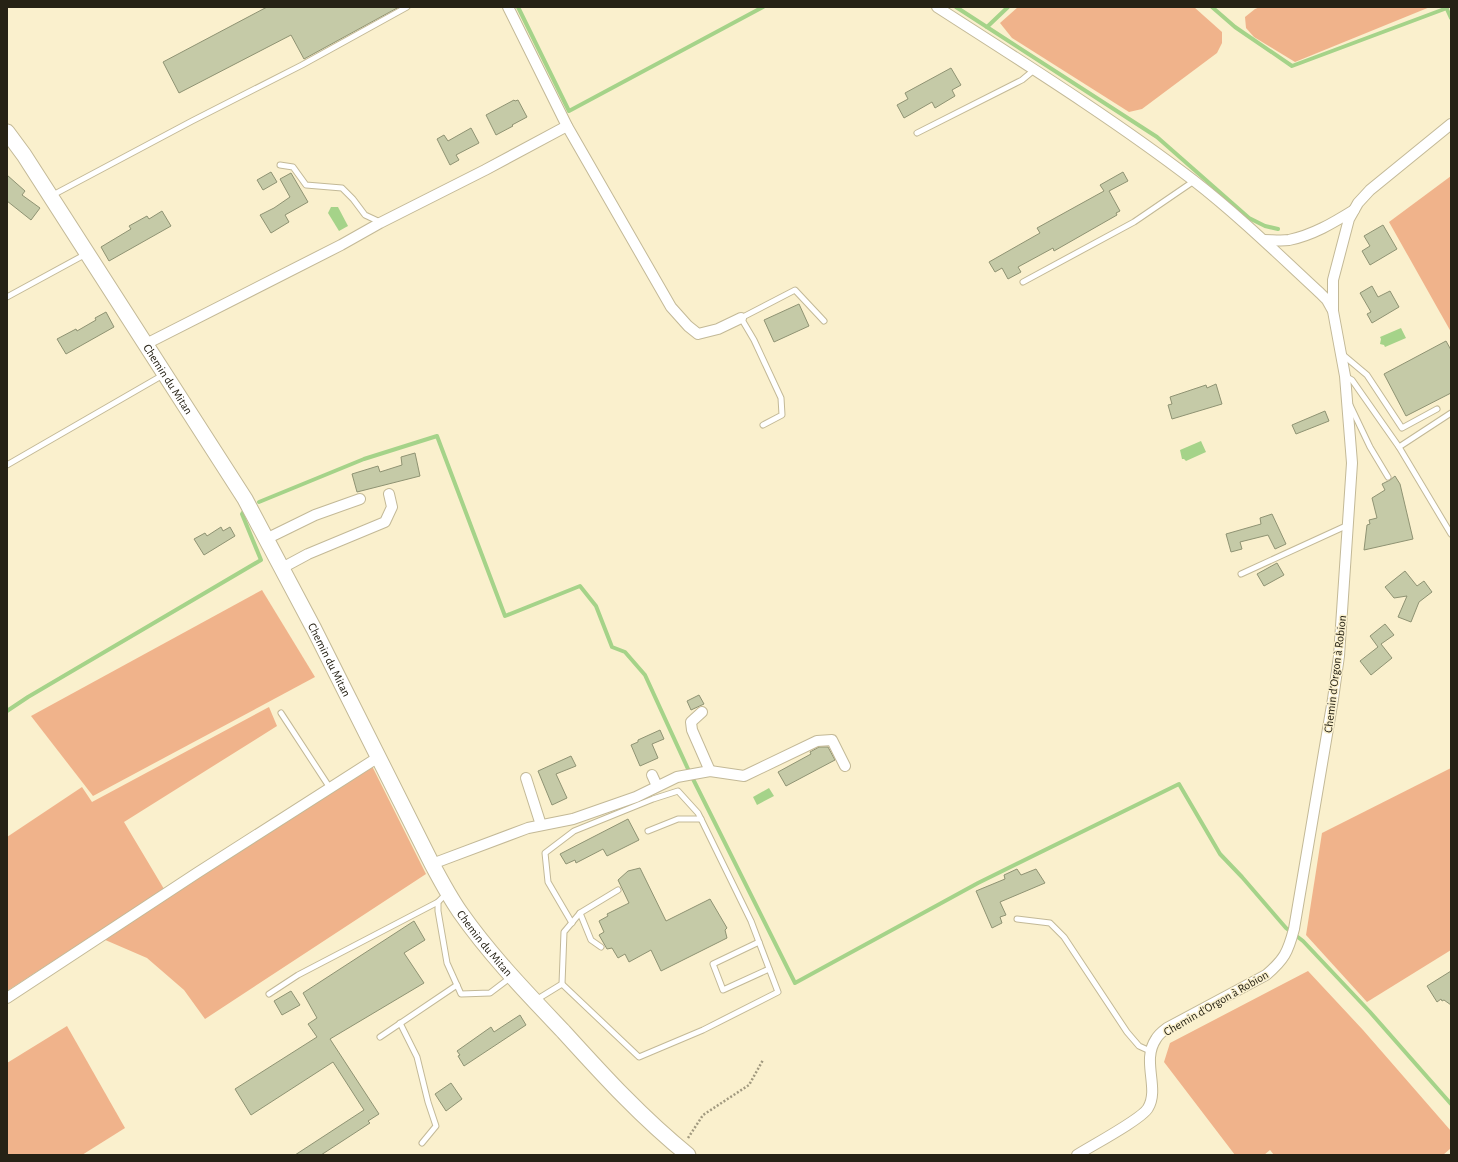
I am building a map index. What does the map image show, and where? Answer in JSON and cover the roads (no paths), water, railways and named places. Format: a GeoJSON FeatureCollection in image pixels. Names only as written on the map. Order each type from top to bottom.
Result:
{"type":"FeatureCollection","features":[{"type":"Feature","properties":{"kind":"street"},"geometry":{"type":"LineString","coordinates":[[508,7],[568,126],[671,307],[688,326],[698,334],[718,329],[741,318]]}},
{"type":"Feature","properties":{"kind":"street"},"geometry":{"type":"LineString","coordinates":[[938,7],[1107,118],[1194,181],[1264,240],[1327,300],[1333,311]]}},
{"type":"Feature","properties":{"kind":"street","name":"Chemin d'Orgon à Robion"},"geometry":{"type":"LineString","coordinates":[[1150,1051],[1156,1038],[1166,1028],[1266,975],[1278,965],[1288,950],[1294,930],[1334,699],[1339,656],[1348,526],[1352,463],[1347,398],[1333,311],[1333,280],[1349,219],[1358,203],[1370,190],[1451,124]]}},
{"type":"Feature","properties":{"kind":"street"},"geometry":{"type":"LineString","coordinates":[[146,344],[328,252],[380,223],[568,126]]}},
{"type":"Feature","properties":{"kind":"street","name":"Chemin du Mitan"},"geometry":{"type":"LineString","coordinates":[[7,132],[24,155],[245,499],[317,636],[377,758],[432,864],[443,897],[460,912],[490,952],[614,1087],[650,1122],[685,1152]]}},
{"type":"Feature","properties":{"kind":"street"},"geometry":{"type":"LineString","coordinates":[[1264,240],[1288,240],[1310,234],[1329,226],[1354,210]]}},
{"type":"Feature","properties":{"kind":"street"},"geometry":{"type":"LineString","coordinates":[[282,568],[308,554],[385,522],[392,507],[389,494]]}},
{"type":"Feature","properties":{"kind":"street"},"geometry":{"type":"LineString","coordinates":[[266,539],[315,515],[360,499]]}},
{"type":"Feature","properties":{"kind":"street"},"geometry":{"type":"LineString","coordinates":[[702,712],[691,722],[692,730],[710,771]]}},
{"type":"Feature","properties":{"kind":"street"},"geometry":{"type":"LineString","coordinates":[[432,864],[528,828],[573,819],[636,797],[677,777],[710,771],[744,776],[817,741],[832,740],[845,766]]}},
{"type":"Feature","properties":{"kind":"street"},"geometry":{"type":"LineString","coordinates":[[7,998],[197,873],[377,758]]}},
{"type":"Feature","properties":{"kind":"street"},"geometry":{"type":"LineString","coordinates":[[652,775],[657,786]]}},
{"type":"Feature","properties":{"kind":"street"},"geometry":{"type":"LineString","coordinates":[[526,778],[541,825]]}},
{"type":"Feature","properties":{"kind":"street"},"geometry":{"type":"LineString","coordinates":[[1077,1155],[1138,1118],[1148,1108],[1153,1094],[1150,1070],[1150,1051]]}},
{"type":"Feature","properties":{"kind":"lane"},"geometry":{"type":"LineString","coordinates":[[50,196],[302,65],[407,7]]}},
{"type":"Feature","properties":{"kind":"lane"},"geometry":{"type":"LineString","coordinates":[[917,133],[1022,80],[1034,70]]}},
{"type":"Feature","properties":{"kind":"lane"},"geometry":{"type":"LineString","coordinates":[[280,165],[293,167],[306,185],[342,188],[353,199],[365,215],[380,223]]}},
{"type":"Feature","properties":{"kind":"lane"},"geometry":{"type":"LineString","coordinates":[[1023,282],[1134,222],[1194,181]]}},
{"type":"Feature","properties":{"kind":"lane"},"geometry":{"type":"LineString","coordinates":[[7,297],[87,253]]}},
{"type":"Feature","properties":{"kind":"lane"},"geometry":{"type":"LineString","coordinates":[[763,425],[782,414],[781,398],[754,340],[741,318],[795,290],[824,321]]}},
{"type":"Feature","properties":{"kind":"lane"},"geometry":{"type":"LineString","coordinates":[[1340,352],[1367,374],[1402,428],[1437,409]]}},
{"type":"Feature","properties":{"kind":"lane"},"geometry":{"type":"LineString","coordinates":[[7,465],[165,374]]}},
{"type":"Feature","properties":{"kind":"lane"},"geometry":{"type":"LineString","coordinates":[[1344,376],[1352,380],[1399,447],[1450,531]]}},
{"type":"Feature","properties":{"kind":"lane"},"geometry":{"type":"LineString","coordinates":[[1347,398],[1370,446],[1388,477]]}},
{"type":"Feature","properties":{"kind":"lane"},"geometry":{"type":"LineString","coordinates":[[1399,447],[1451,413]]}},
{"type":"Feature","properties":{"kind":"lane"},"geometry":{"type":"LineString","coordinates":[[1241,574],[1348,526]]}},
{"type":"Feature","properties":{"kind":"lane"},"geometry":{"type":"LineString","coordinates":[[281,713],[330,788]]}},
{"type":"Feature","properties":{"kind":"lane"},"geometry":{"type":"LineString","coordinates":[[572,923],[548,882],[545,853],[574,831],[653,799],[678,791],[702,819],[751,921],[778,992],[703,1030],[639,1057],[562,984],[564,932],[572,923],[580,913],[618,890]]}},
{"type":"Feature","properties":{"kind":"lane"},"geometry":{"type":"LineString","coordinates":[[648,831],[678,819],[702,819]]}},
{"type":"Feature","properties":{"kind":"lane"},"geometry":{"type":"LineString","coordinates":[[443,897],[438,911],[446,963],[461,994],[490,993],[512,976]]}},
{"type":"Feature","properties":{"kind":"lane"},"geometry":{"type":"LineString","coordinates":[[269,994],[298,975],[443,897]]}},
{"type":"Feature","properties":{"kind":"lane"},"geometry":{"type":"LineString","coordinates":[[580,913],[591,940],[601,948]]}},
{"type":"Feature","properties":{"kind":"lane"},"geometry":{"type":"LineString","coordinates":[[1017,919],[1050,923],[1064,937],[1127,1032],[1139,1046],[1150,1051]]}},
{"type":"Feature","properties":{"kind":"lane"},"geometry":{"type":"LineString","coordinates":[[758,942],[713,964],[723,990],[769,969]]}},
{"type":"Feature","properties":{"kind":"lane"},"geometry":{"type":"LineString","coordinates":[[535,1001],[562,984]]}},
{"type":"Feature","properties":{"kind":"lane"},"geometry":{"type":"LineString","coordinates":[[380,1037],[457,985]]}},
{"type":"Feature","properties":{"kind":"lane"},"geometry":{"type":"LineString","coordinates":[[400,1024],[417,1057],[428,1102],[436,1126],[422,1143]]}},
{"type":"Feature","properties":{"kind":"waterway"},"geometry":{"type":"LineString","coordinates":[[518,7],[569,111],[763,7]]}},
{"type":"Feature","properties":{"kind":"waterway"},"geometry":{"type":"LineString","coordinates":[[956,7],[1157,137],[1249,218],[1265,226],[1278,229]]}},
{"type":"Feature","properties":{"kind":"waterway"},"geometry":{"type":"LineString","coordinates":[[987,27],[1008,7]]}},
{"type":"Feature","properties":{"kind":"waterway"},"geometry":{"type":"LineString","coordinates":[[1212,7],[1235,27],[1292,66],[1447,8]]}},
{"type":"Feature","properties":{"kind":"waterway"},"geometry":{"type":"LineString","coordinates":[[1446,7],[1451,18]]}},
{"type":"Feature","properties":{"kind":"waterway"},"geometry":{"type":"LineString","coordinates":[[259,502],[364,459],[437,436],[505,616],[580,586],[596,606],[612,647],[625,652],[645,675],[688,769],[795,983],[978,883],[1179,784],[1220,854],[1286,928],[1303,941],[1370,1012],[1451,1104]]}},
{"type":"Feature","properties":{"kind":"waterway"},"geometry":{"type":"LineString","coordinates":[[7,711],[28,697],[261,560],[242,514],[244,511]]}}]}
